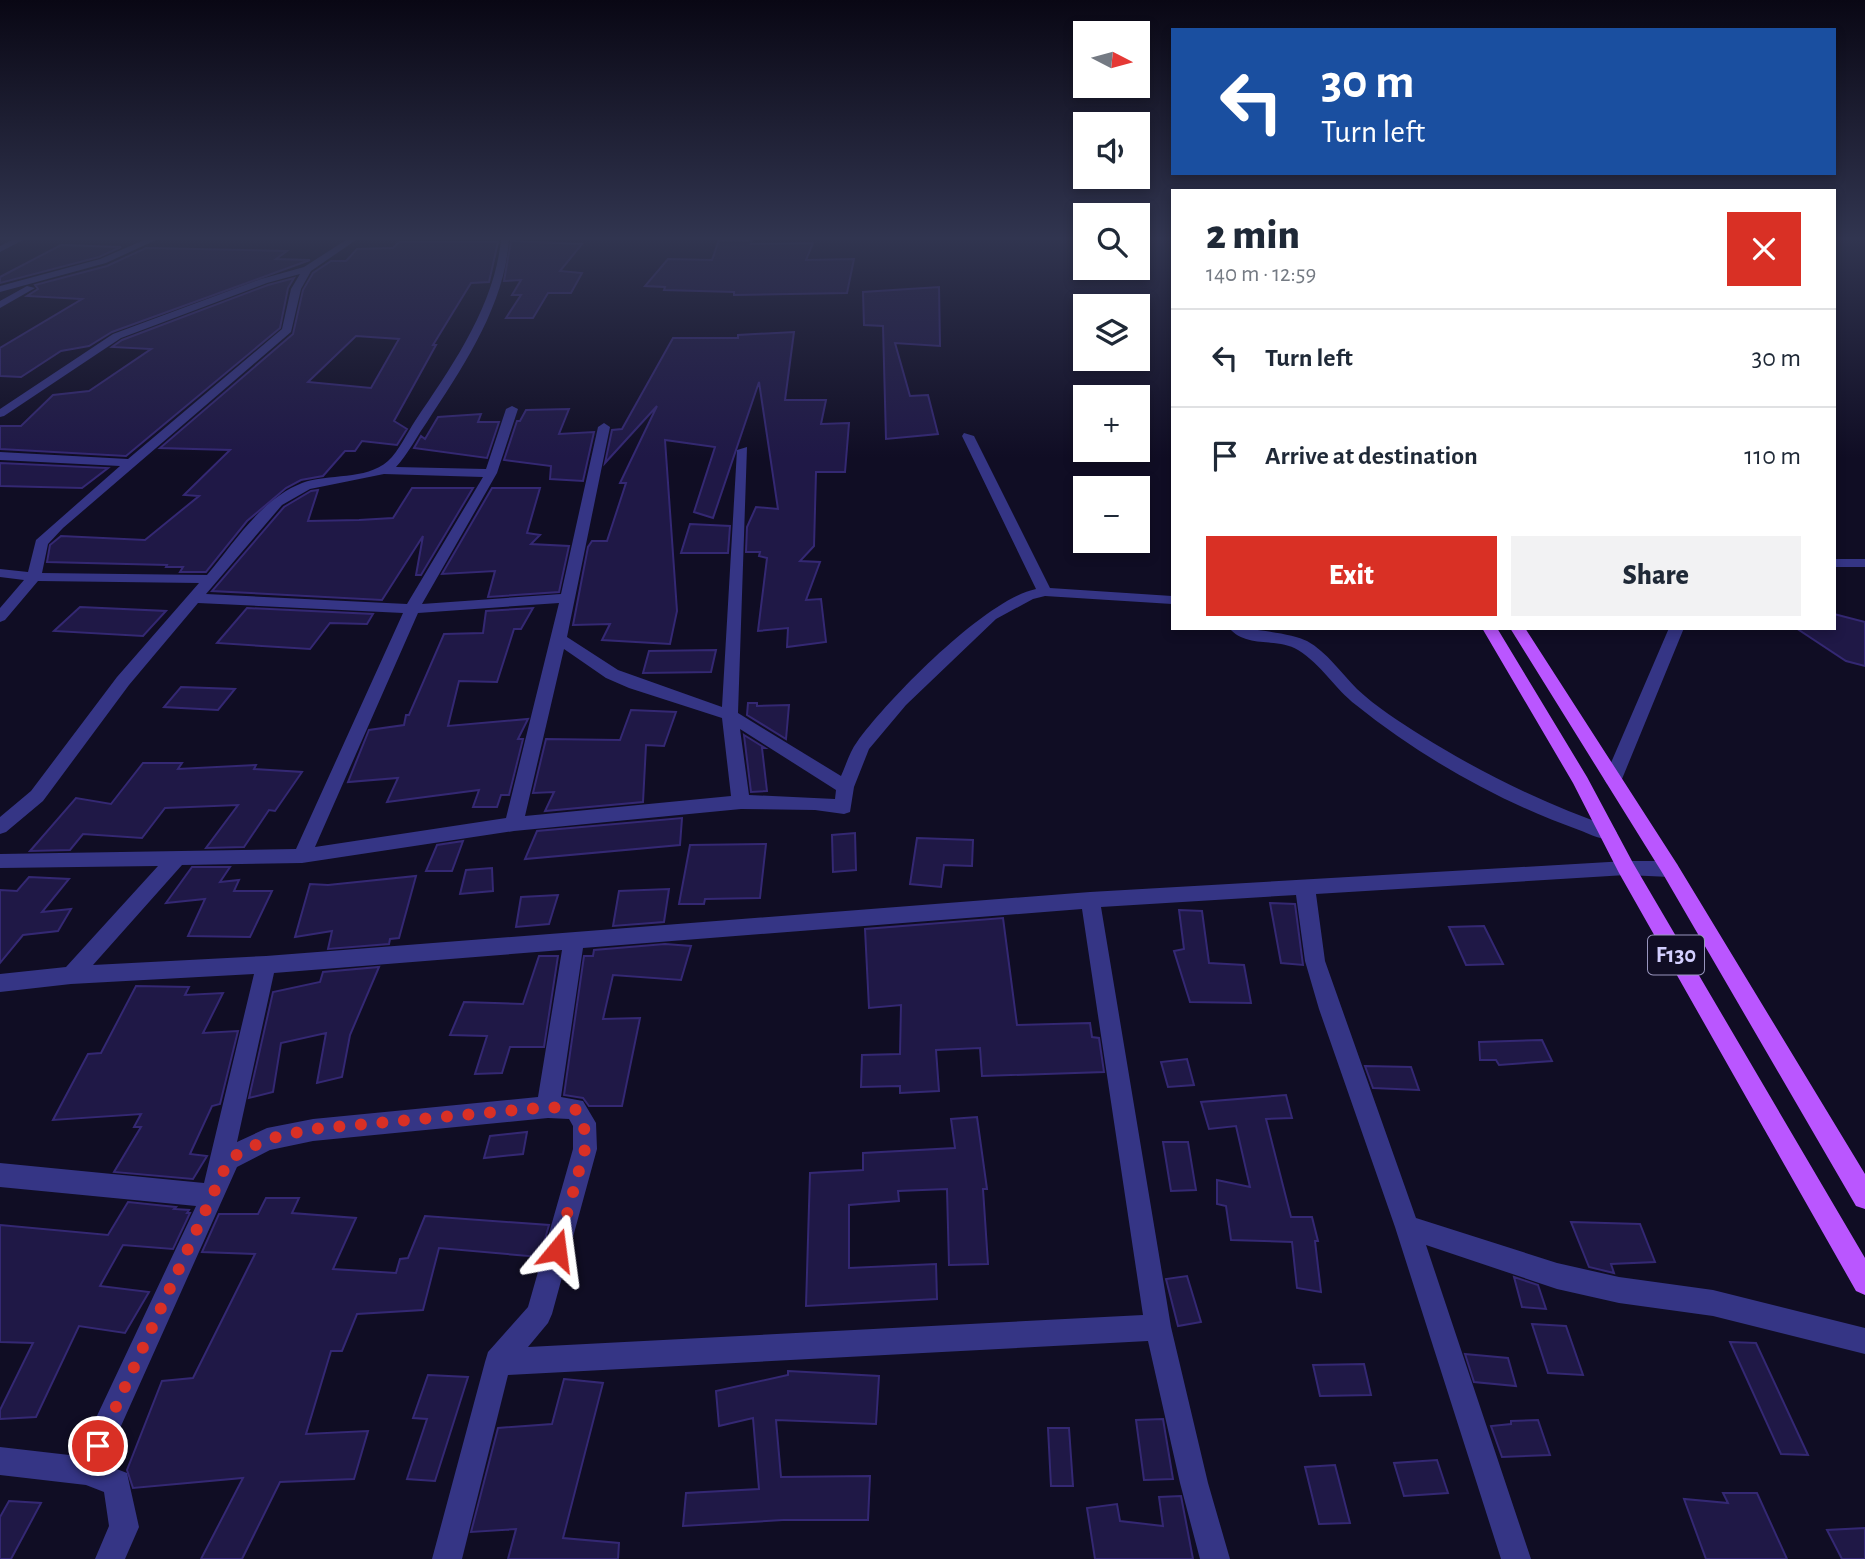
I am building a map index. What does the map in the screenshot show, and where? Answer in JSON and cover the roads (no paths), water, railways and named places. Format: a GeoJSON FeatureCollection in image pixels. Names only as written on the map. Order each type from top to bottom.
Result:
{"type":"FeatureCollection","features":[{"type":"Feature","properties":{"kind":"main road","name":"F130"},"geometry":{"type":"LineString","coordinates":[[1490,630],[1581,782],[1626,867],[1865,1282]]}},
{"type":"Feature","properties":{"kind":"main road","name":"F130"},"geometry":{"type":"LineString","coordinates":[[1518,630],[1670,869],[1865,1197]]}},
{"type":"Feature","properties":{"kind":"street"},"geometry":{"type":"LineString","coordinates":[[0,414],[117,336],[179,313]]}},
{"type":"Feature","properties":{"kind":"street"},"geometry":{"type":"LineString","coordinates":[[0,617],[34,577],[41,543],[287,330],[291,313]]}},
{"type":"Feature","properties":{"kind":"street"},"geometry":{"type":"LineString","coordinates":[[384,470],[393,463],[471,340],[484,313]]}},
{"type":"Feature","properties":{"kind":"street"},"geometry":{"type":"LineString","coordinates":[[302,856],[412,609],[491,473],[512,409]]}},
{"type":"Feature","properties":{"kind":"street"},"geometry":{"type":"LineString","coordinates":[[514,824],[559,639],[565,598],[604,427]]}},
{"type":"Feature","properties":{"kind":"street"},"geometry":{"type":"LineString","coordinates":[[968,436],[1045,592]]}},
{"type":"Feature","properties":{"kind":"street"},"geometry":{"type":"LineString","coordinates":[[741,802],[730,715],[743,450]]}},
{"type":"Feature","properties":{"kind":"street"},"geometry":{"type":"LineString","coordinates":[[0,456],[134,463]]}},
{"type":"Feature","properties":{"kind":"street"},"geometry":{"type":"LineString","coordinates":[[0,827],[37,796],[123,681],[277,502],[306,486],[384,470],[491,473]]}},
{"type":"Feature","properties":{"kind":"street"},"geometry":{"type":"LineString","coordinates":[[1836,563],[1865,563]]}},
{"type":"Feature","properties":{"kind":"street"},"geometry":{"type":"LineString","coordinates":[[0,573],[34,577],[213,579]]}},
{"type":"Feature","properties":{"kind":"street"},"geometry":{"type":"LineString","coordinates":[[0,861],[302,856],[514,824],[741,802],[815,803],[844,807],[845,787],[862,747],[900,701],[991,616],[1029,594],[1045,592],[1171,600]]}},
{"type":"Feature","properties":{"kind":"street"},"geometry":{"type":"LineString","coordinates":[[196,598],[412,609],[565,598]]}},
{"type":"Feature","properties":{"kind":"street"},"geometry":{"type":"LineString","coordinates":[[1240,630],[1260,639],[1286,640],[1300,644],[1321,660],[1359,699],[1470,771],[1565,820],[1608,833]]}},
{"type":"Feature","properties":{"kind":"street"},"geometry":{"type":"LineString","coordinates":[[1613,779],[1676,630]]}},
{"type":"Feature","properties":{"kind":"street"},"geometry":{"type":"LineString","coordinates":[[559,639],[612,674],[730,715],[845,787]]}},
{"type":"Feature","properties":{"kind":"street"},"geometry":{"type":"LineString","coordinates":[[71,975],[176,859]]}},
{"type":"Feature","properties":{"kind":"street"},"geometry":{"type":"LineString","coordinates":[[0,983],[71,975],[266,965],[1090,900],[1626,867],[1670,869]]}},
{"type":"Feature","properties":{"kind":"street"},"geometry":{"type":"LineString","coordinates":[[1305,887],[1315,961],[1516,1559]]}},
{"type":"Feature","properties":{"kind":"street"},"geometry":{"type":"LineString","coordinates":[[1090,900],[1158,1327],[1194,1483],[1215,1559]]}},
{"type":"Feature","properties":{"kind":"street"},"geometry":{"type":"LineString","coordinates":[[548,1107],[574,941]]}},
{"type":"Feature","properties":{"kind":"street"},"geometry":{"type":"LineString","coordinates":[[213,1196],[266,965]]}},
{"type":"Feature","properties":{"kind":"street"},"geometry":{"type":"LineString","coordinates":[[86,1471],[229,1159],[267,1139],[313,1129],[548,1107],[575,1109],[584,1123],[585,1149],[539,1314],[498,1362],[447,1559]]}},
{"type":"Feature","properties":{"kind":"street"},"geometry":{"type":"LineString","coordinates":[[0,1175],[213,1196]]}},
{"type":"Feature","properties":{"kind":"street"},"geometry":{"type":"LineString","coordinates":[[1406,1227],[1557,1276],[1619,1290],[1713,1303],[1865,1341]]}},
{"type":"Feature","properties":{"kind":"street"},"geometry":{"type":"LineString","coordinates":[[498,1362],[1158,1327]]}},
{"type":"Feature","properties":{"kind":"street"},"geometry":{"type":"LineString","coordinates":[[0,1461],[86,1471],[117,1483],[124,1527],[110,1559]]}}]}
